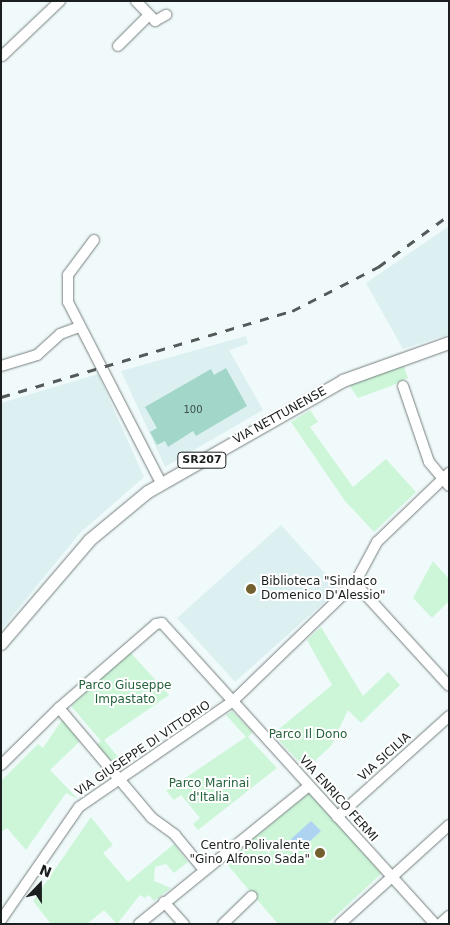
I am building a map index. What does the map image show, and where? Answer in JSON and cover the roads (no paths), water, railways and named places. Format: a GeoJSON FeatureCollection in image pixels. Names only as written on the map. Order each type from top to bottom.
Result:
{"type":"FeatureCollection","features":[{"type":"Feature","properties":{"kind":"main road","name":"VIA NETTUNENSE"},"geometry":{"type":"LineString","coordinates":[[1,644],[90,540],[161,483],[343,381],[449,343]]}},
{"type":"Feature","properties":{"kind":"street"},"geometry":{"type":"LineString","coordinates":[[2,56],[60,1]]}},
{"type":"Feature","properties":{"kind":"street"},"geometry":{"type":"LineString","coordinates":[[136,1],[157,22],[166,15]]}},
{"type":"Feature","properties":{"kind":"street"},"geometry":{"type":"LineString","coordinates":[[118,46],[149,15]]}},
{"type":"Feature","properties":{"kind":"street"},"geometry":{"type":"LineString","coordinates":[[94,240],[66,281],[68,302],[78,327],[161,483]]}},
{"type":"Feature","properties":{"kind":"street"},"geometry":{"type":"LineString","coordinates":[[1,366],[38,355],[58,335],[78,327]]}},
{"type":"Feature","properties":{"kind":"street"},"geometry":{"type":"LineString","coordinates":[[402,386],[429,462],[447,479]]}},
{"type":"Feature","properties":{"kind":"street","name":"VIA GIUSEPPE DI VITTORIO"},"geometry":{"type":"LineString","coordinates":[[1,920],[74,813],[118,778],[233,701],[355,583],[377,542],[447,479]]}},
{"type":"Feature","properties":{"kind":"street"},"geometry":{"type":"LineString","coordinates":[[355,583],[449,686]]}},
{"type":"Feature","properties":{"kind":"street","name":"VIA ENRICO FERMI"},"geometry":{"type":"LineString","coordinates":[[59,708],[156,624],[165,625],[435,924]]}},
{"type":"Feature","properties":{"kind":"street"},"geometry":{"type":"LineString","coordinates":[[1,764],[59,708],[118,778],[204,870]]}},
{"type":"Feature","properties":{"kind":"street","name":"VIA SICILIA"},"geometry":{"type":"LineString","coordinates":[[337,817],[449,716]]}},
{"type":"Feature","properties":{"kind":"street"},"geometry":{"type":"LineString","coordinates":[[139,924],[309,786]]}},
{"type":"Feature","properties":{"kind":"street"},"geometry":{"type":"LineString","coordinates":[[340,924],[449,825]]}},
{"type":"Feature","properties":{"kind":"street"},"geometry":{"type":"LineString","coordinates":[[223,924],[252,896]]}},
{"type":"Feature","properties":{"kind":"street"},"geometry":{"type":"LineString","coordinates":[[164,902],[184,924]]}},
{"type":"Feature","properties":{"kind":"street"},"geometry":{"type":"LineString","coordinates":[[440,924],[449,916]]}},
{"type":"Feature","properties":{"kind":"water"},"geometry":{"type":"Polygon","coordinates":[[[311,821],[321,831],[300,850],[291,839],[311,821]]]}},
{"type":"Feature","properties":{"kind":"railway"},"geometry":{"type":"LineString","coordinates":[[1,397],[292,311],[378,267],[449,215]]}},
{"type":"Feature","properties":{"kind":"place","name":"Biblioteca \"Sindaco Domenico D'Alessio\""},"geometry":{"type":"Point","coordinates":[251,589]}},
{"type":"Feature","properties":{"kind":"place","name":"Centro Polivalente \"Gino Alfonso Sada\""},"geometry":{"type":"Point","coordinates":[320,853]}},
{"type":"Feature","properties":{"kind":"park label","name":"Parco Giuseppe Impastato"},"geometry":{"type":"Point","coordinates":[125,693]}},
{"type":"Feature","properties":{"kind":"park label","name":"Parco Il Dono"},"geometry":{"type":"Point","coordinates":[308,735]}},
{"type":"Feature","properties":{"kind":"park label","name":"Parco Marinai d'Italia"},"geometry":{"type":"Point","coordinates":[209,791]}}]}
